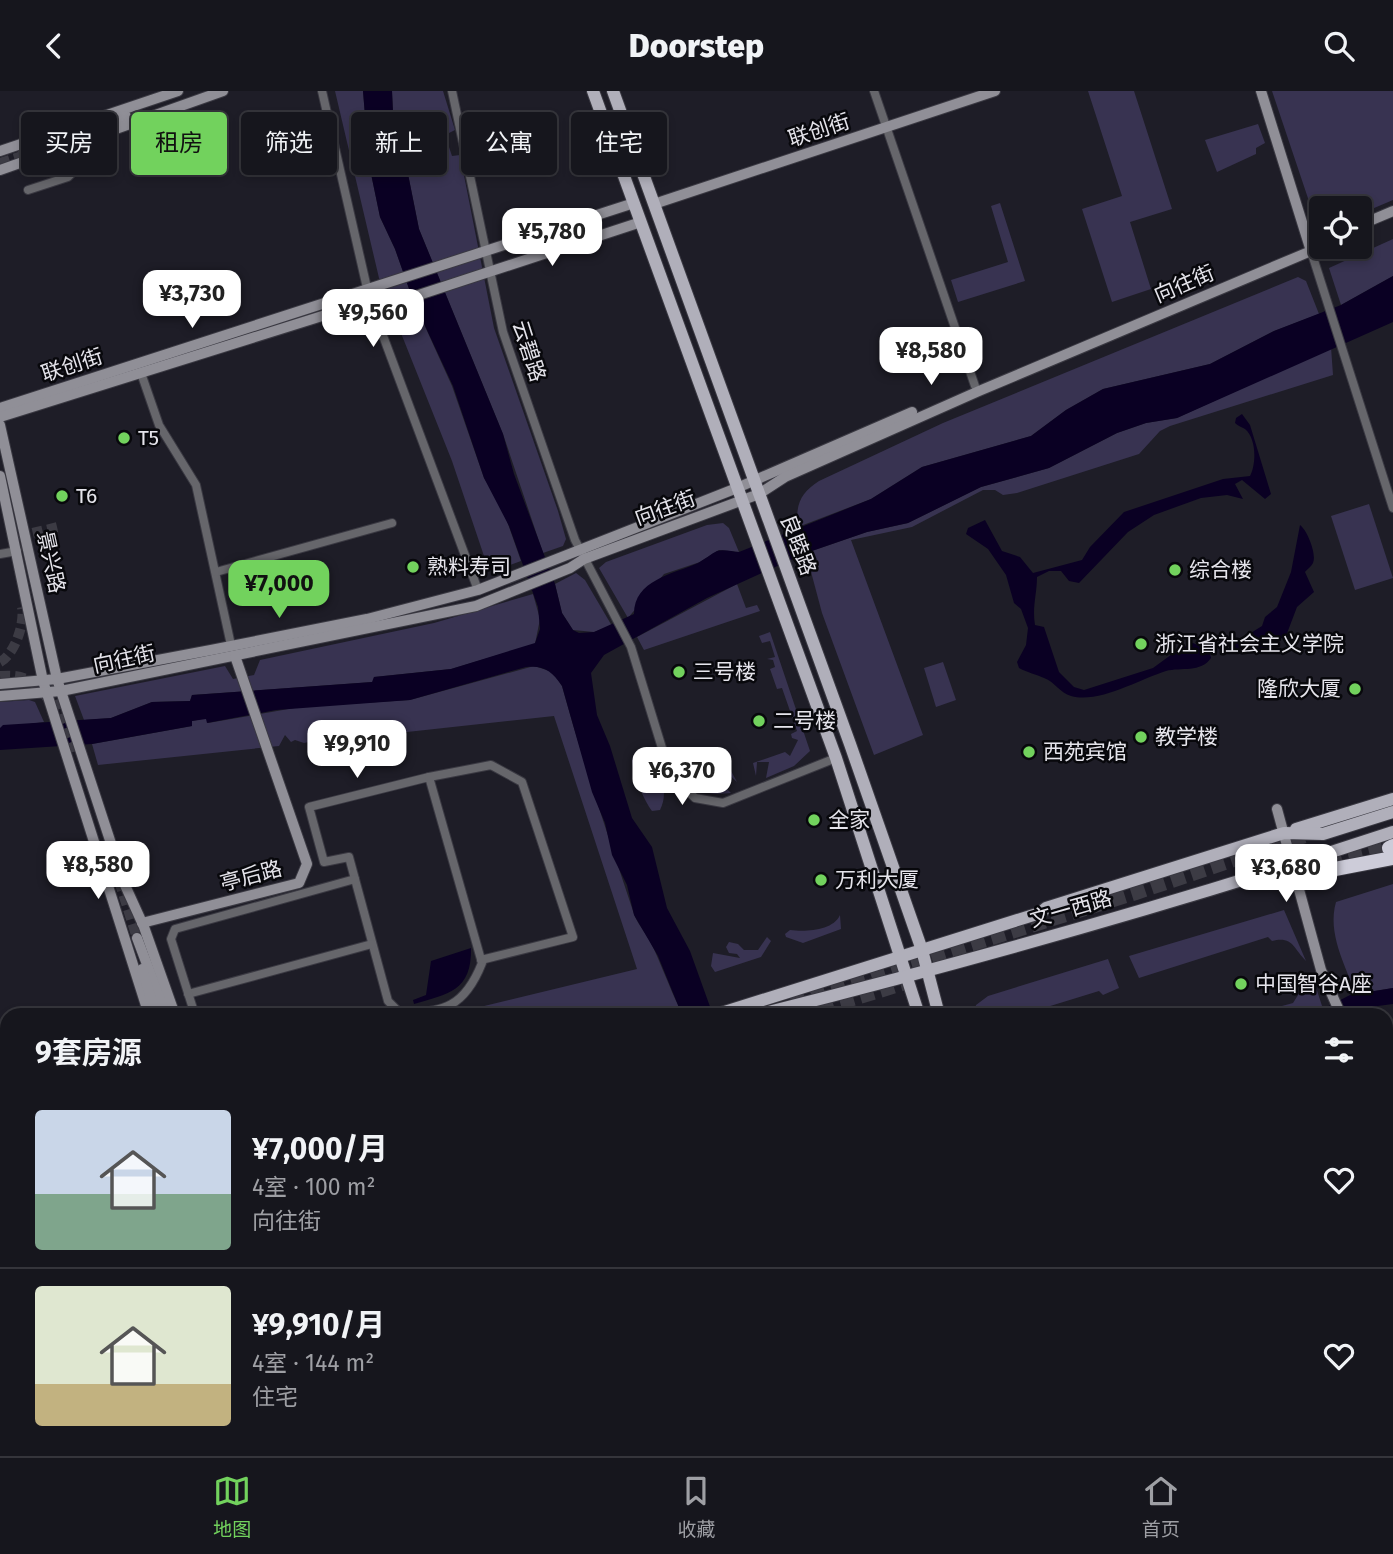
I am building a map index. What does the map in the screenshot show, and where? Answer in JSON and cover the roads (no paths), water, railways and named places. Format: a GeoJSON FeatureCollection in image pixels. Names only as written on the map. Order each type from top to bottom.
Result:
{"type":"FeatureCollection","features":[{"type":"Feature","properties":{"kind":"highway"},"geometry":{"type":"LineString","coordinates":[[1292,866],[1335,869],[1392,850]]}},
{"type":"Feature","properties":{"kind":"main road","name":"良睦路"},"geometry":{"type":"LineString","coordinates":[[593,91],[836,758],[917,1008]]}},
{"type":"Feature","properties":{"kind":"main road","name":"良睦路"},"geometry":{"type":"LineString","coordinates":[[613,91],[922,950],[937,1008]]}},
{"type":"Feature","properties":{"kind":"main road","name":"文一西路"},"geometry":{"type":"LineString","coordinates":[[738,1008],[1393,799]]}},
{"type":"Feature","properties":{"kind":"main road","name":"文一西路"},"geometry":{"type":"LineString","coordinates":[[1284,833],[1323,834],[1393,812]]}},
{"type":"Feature","properties":{"kind":"main road","name":"文一西路"},"geometry":{"type":"LineString","coordinates":[[785,1008],[907,977],[1292,866],[1393,832]]}},
{"type":"Feature","properties":{"kind":"street"},"geometry":{"type":"LineString","coordinates":[[117,129],[223,91]]}},
{"type":"Feature","properties":{"kind":"street"},"geometry":{"type":"LineString","coordinates":[[323,91],[371,300],[478,590]]}},
{"type":"Feature","properties":{"kind":"street","name":"云碧路"},"geometry":{"type":"LineString","coordinates":[[452,91],[503,332],[582,555],[631,647],[670,774],[695,798],[723,803],[735,801],[836,758]]}},
{"type":"Feature","properties":{"kind":"street"},"geometry":{"type":"LineString","coordinates":[[874,91],[975,386]]}},
{"type":"Feature","properties":{"kind":"street","name":"联创街"},"geometry":{"type":"LineString","coordinates":[[654,204],[995,91]]}},
{"type":"Feature","properties":{"kind":"street"},"geometry":{"type":"LineString","coordinates":[[1261,91],[1309,246]]}},
{"type":"Feature","properties":{"kind":"street"},"geometry":{"type":"LineString","coordinates":[[174,92],[145,109],[25,154],[149,111],[174,108]]}},
{"type":"Feature","properties":{"kind":"street"},"geometry":{"type":"LineString","coordinates":[[0,151],[174,92]]}},
{"type":"Feature","properties":{"kind":"street"},"geometry":{"type":"LineString","coordinates":[[0,170],[21,163]]}},
{"type":"Feature","properties":{"kind":"street"},"geometry":{"type":"LineString","coordinates":[[28,190],[70,175]]}},
{"type":"Feature","properties":{"kind":"street","name":"联创街"},"geometry":{"type":"LineString","coordinates":[[0,417],[371,300],[394,283],[634,202]]}},
{"type":"Feature","properties":{"kind":"street"},"geometry":{"type":"LineString","coordinates":[[1372,220],[1393,211]]}},
{"type":"Feature","properties":{"kind":"street","name":"联创街"},"geometry":{"type":"LineString","coordinates":[[0,408],[371,300],[401,301],[641,222]]}},
{"type":"Feature","properties":{"kind":"street","name":"向往街"},"geometry":{"type":"LineString","coordinates":[[0,684],[57,679],[476,606],[511,593],[582,555],[740,493],[754,481],[975,386],[1309,249]]}},
{"type":"Feature","properties":{"kind":"street","name":"向往街"},"geometry":{"type":"LineString","coordinates":[[740,493],[759,493],[796,473],[979,391],[1309,249]]}},
{"type":"Feature","properties":{"kind":"street"},"geometry":{"type":"LineString","coordinates":[[1314,259],[1393,508]]}},
{"type":"Feature","properties":{"kind":"street"},"geometry":{"type":"LineString","coordinates":[[141,373],[159,425],[196,485],[233,650]]}},
{"type":"Feature","properties":{"kind":"street","name":"景兴路"},"geometry":{"type":"LineString","coordinates":[[0,425],[57,679],[124,883],[142,923]]}},
{"type":"Feature","properties":{"kind":"street","name":"景兴路"},"geometry":{"type":"LineString","coordinates":[[0,476],[43,681],[147,1008]]}},
{"type":"Feature","properties":{"kind":"street"},"geometry":{"type":"LineString","coordinates":[[216,572],[392,523]]}},
{"type":"Feature","properties":{"kind":"street"},"geometry":{"type":"LineString","coordinates":[[0,554],[17,551]]}},
{"type":"Feature","properties":{"kind":"street","name":"向往街"},"geometry":{"type":"LineString","coordinates":[[0,696],[61,691],[367,619],[568,563]]}},
{"type":"Feature","properties":{"kind":"street","name":"亭后路"},"geometry":{"type":"LineString","coordinates":[[142,923],[274,891],[299,883],[305,873],[307,864],[233,650]]}},
{"type":"Feature","properties":{"kind":"street"},"geometry":{"type":"LineString","coordinates":[[392,1008],[349,857],[324,862],[309,807],[429,777],[491,765],[522,782],[573,937],[481,960]]}},
{"type":"Feature","properties":{"kind":"street"},"geometry":{"type":"LineString","coordinates":[[429,777],[481,960],[474,982],[457,1004],[441,1008]]}},
{"type":"Feature","properties":{"kind":"street"},"geometry":{"type":"LineString","coordinates":[[1277,809],[1328,988],[1338,1008]]}},
{"type":"Feature","properties":{"kind":"street"},"geometry":{"type":"LineString","coordinates":[[193,1008],[171,939],[174,929],[355,879]]}},
{"type":"Feature","properties":{"kind":"street"},"geometry":{"type":"LineString","coordinates":[[142,923],[172,1008]]}},
{"type":"Feature","properties":{"kind":"street"},"geometry":{"type":"LineString","coordinates":[[154,1008],[135,939],[163,1008]]}},
{"type":"Feature","properties":{"kind":"street"},"geometry":{"type":"LineString","coordinates":[[188,994],[372,944]]}},
{"type":"Feature","properties":{"kind":"tunnel"},"geometry":{"type":"LineString","coordinates":[[0,163],[21,156]]}},
{"type":"Feature","properties":{"kind":"tunnel"},"geometry":{"type":"LineString","coordinates":[[15,554],[24,535],[58,527]]}},
{"type":"Feature","properties":{"kind":"tunnel"},"geometry":{"type":"LineString","coordinates":[[0,662],[10,652],[18,637],[22,607]]}},
{"type":"Feature","properties":{"kind":"tunnel"},"geometry":{"type":"LineString","coordinates":[[0,676],[27,679],[47,698]]}},
{"type":"Feature","properties":{"kind":"tunnel"},"geometry":{"type":"LineString","coordinates":[[50,686],[77,756]]}},
{"type":"Feature","properties":{"kind":"tunnel"},"geometry":{"type":"LineString","coordinates":[[791,1001],[1136,893],[1311,834]]}},
{"type":"Feature","properties":{"kind":"tunnel"},"geometry":{"type":"LineString","coordinates":[[1267,877],[1389,848]]}},
{"type":"Feature","properties":{"kind":"tunnel"},"geometry":{"type":"LineString","coordinates":[[119,881],[137,938]]}},
{"type":"Feature","properties":{"kind":"tunnel"},"geometry":{"type":"LineString","coordinates":[[823,1008],[919,979]]}},
{"type":"Feature","properties":{"kind":"place","name":"T5"},"geometry":{"type":"Point","coordinates":[124,438]}},
{"type":"Feature","properties":{"kind":"place","name":"T6"},"geometry":{"type":"Point","coordinates":[62,496]}},
{"type":"Feature","properties":{"kind":"place","name":"熟料寿司"},"geometry":{"type":"Point","coordinates":[413,567]}},
{"type":"Feature","properties":{"kind":"place","name":"综合楼"},"geometry":{"type":"Point","coordinates":[1175,570]}},
{"type":"Feature","properties":{"kind":"place","name":"浙江省社会主义学院"},"geometry":{"type":"Point","coordinates":[1141,644]}},
{"type":"Feature","properties":{"kind":"place","name":"三号楼"},"geometry":{"type":"Point","coordinates":[679,672]}},
{"type":"Feature","properties":{"kind":"place","name":"隆欣大厦"},"geometry":{"type":"Point","coordinates":[1355,689]}},
{"type":"Feature","properties":{"kind":"place","name":"二号楼"},"geometry":{"type":"Point","coordinates":[759,721]}},
{"type":"Feature","properties":{"kind":"place","name":"教学楼"},"geometry":{"type":"Point","coordinates":[1141,737]}},
{"type":"Feature","properties":{"kind":"place","name":"西苑宾馆"},"geometry":{"type":"Point","coordinates":[1029,752]}},
{"type":"Feature","properties":{"kind":"place","name":"全家"},"geometry":{"type":"Point","coordinates":[814,820]}},
{"type":"Feature","properties":{"kind":"place","name":"万利大厦"},"geometry":{"type":"Point","coordinates":[821,880]}},
{"type":"Feature","properties":{"kind":"place","name":"中国智谷A座"},"geometry":{"type":"Point","coordinates":[1241,984]}}]}
